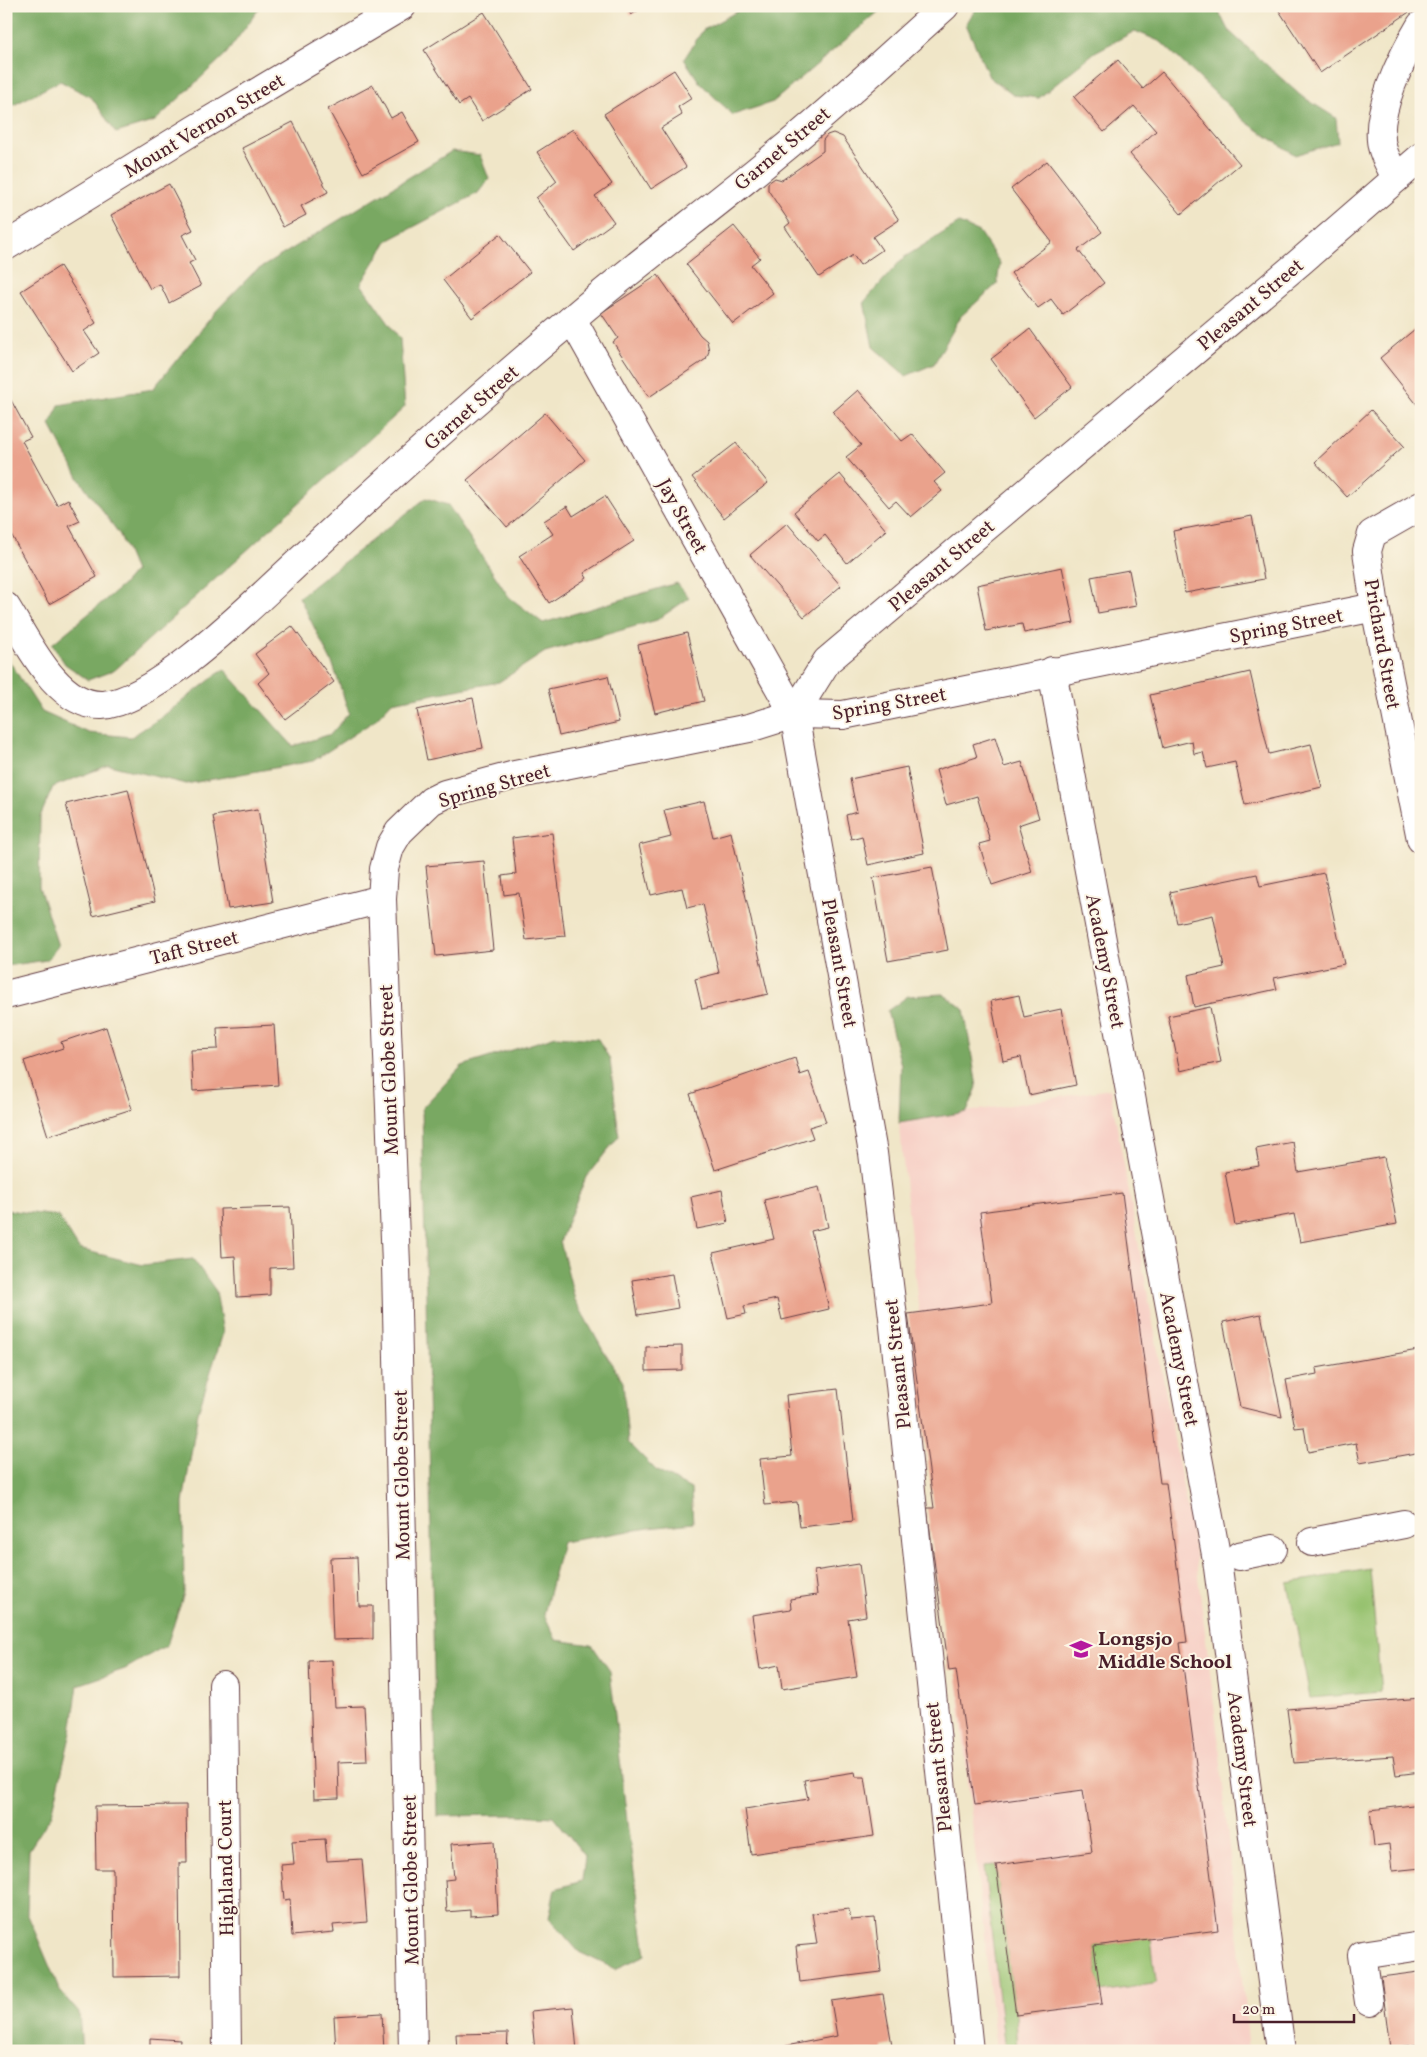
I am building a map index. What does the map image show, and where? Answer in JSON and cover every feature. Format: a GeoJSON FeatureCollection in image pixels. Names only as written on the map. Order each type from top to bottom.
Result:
{"type":"FeatureCollection","features":[{"type":"Feature","properties":{"kind":"street","name":"Mount Vernon Street"},"geometry":{"type":"LineString","coordinates":[[6,246],[194,130],[402,6]]}},
{"type":"Feature","properties":{"kind":"street","name":"Garnet Street"},"geometry":{"type":"LineString","coordinates":[[6,607],[49,674],[61,688],[79,699],[105,705],[124,700],[146,689],[223,632],[354,511],[572,319],[778,154],[945,6]]}},
{"type":"Feature","properties":{"kind":"street"},"geometry":{"type":"LineString","coordinates":[[1396,178],[1382,148],[1383,116],[1392,81],[1421,25]]}},
{"type":"Feature","properties":{"kind":"street","name":"Pleasant Street"},"geometry":{"type":"LineString","coordinates":[[969,2051],[893,1316],[871,1133],[794,714],[827,661],[1293,269],[1421,157]]}},
{"type":"Feature","properties":{"kind":"street","name":"Jay Street"},"geometry":{"type":"LineString","coordinates":[[572,319],[794,714]]}},
{"type":"Feature","properties":{"kind":"street","name":"Prichard Street"},"geometry":{"type":"LineString","coordinates":[[1421,506],[1372,534],[1366,551],[1375,607],[1421,839]]}},
{"type":"Feature","properties":{"kind":"street","name":"Spring Street"},"geometry":{"type":"LineString","coordinates":[[382,899],[384,869],[390,848],[399,832],[431,801],[446,794],[515,775],[749,728],[794,714],[843,715],[1052,671],[1375,607]]}},
{"type":"Feature","properties":{"kind":"street","name":"Academy Street"},"geometry":{"type":"LineString","coordinates":[[1052,671],[1217,1560],[1281,2051]]}},
{"type":"Feature","properties":{"kind":"street","name":"Taft Street"},"geometry":{"type":"LineString","coordinates":[[6,995],[382,899]]}},
{"type":"Feature","properties":{"kind":"street","name":"Mount Globe Street"},"geometry":{"type":"LineString","coordinates":[[382,899],[396,1265],[413,2051]]}},
{"type":"Feature","properties":{"kind":"street"},"geometry":{"type":"LineString","coordinates":[[1312,1542],[1412,1523]]}},
{"type":"Feature","properties":{"kind":"street"},"geometry":{"type":"LineString","coordinates":[[1239,1556],[1273,1549]]}},
{"type":"Feature","properties":{"kind":"street","name":"Highland Court"},"geometry":{"type":"LineString","coordinates":[[223,1685],[227,2051]]}},
{"type":"Feature","properties":{"kind":"street"},"geometry":{"type":"LineString","coordinates":[[1369,2002],[1362,1955],[1421,1946]]}},
{"type":"Feature","properties":{"kind":"shaded area","name":"Longsjo Middle School"},"geometry":{"type":"Polygon","coordinates":[[[1110,1089],[1195,1553],[1219,1745],[1249,2051],[996,2051],[899,1123],[1110,1089]]]}},
{"type":"Feature","properties":{"kind":"green space"},"geometry":{"type":"Polygon","coordinates":[[[6,6],[261,6],[226,54],[155,121],[116,133],[92,98],[60,81],[6,109],[6,6]]]}},
{"type":"Feature","properties":{"kind":"green space"},"geometry":{"type":"Polygon","coordinates":[[[747,6],[885,6],[773,102],[733,115],[700,83],[684,59],[703,30],[747,6]]]}},
{"type":"Feature","properties":{"kind":"green space"},"geometry":{"type":"Polygon","coordinates":[[[978,6],[1216,6],[1228,30],[1300,95],[1336,118],[1338,142],[1295,155],[1246,122],[1161,42],[1135,31],[1095,52],[1039,98],[1013,95],[989,77],[966,24],[978,6]]]}},
{"type":"Feature","properties":{"kind":"green space"},"geometry":{"type":"Polygon","coordinates":[[[452,151],[480,155],[489,179],[478,193],[387,241],[361,284],[400,339],[405,407],[115,670],[88,680],[65,664],[52,644],[122,586],[135,571],[120,535],[79,479],[50,425],[59,405],[153,389],[217,310],[254,272],[452,151]]]}},
{"type":"Feature","properties":{"kind":"green space"},"geometry":{"type":"Polygon","coordinates":[[[959,223],[979,232],[1000,263],[997,284],[961,316],[934,364],[906,376],[873,347],[864,302],[903,258],[959,223]]]}},
{"type":"Feature","properties":{"kind":"green space"},"geometry":{"type":"Polygon","coordinates":[[[426,498],[448,505],[509,597],[543,623],[677,583],[689,598],[657,620],[545,652],[499,682],[392,702],[374,721],[313,761],[186,784],[109,765],[53,787],[40,817],[39,887],[58,946],[47,960],[6,966],[6,656],[42,712],[89,733],[131,737],[159,719],[224,669],[293,746],[331,734],[349,713],[333,665],[299,597],[426,498]]]}},
{"type":"Feature","properties":{"kind":"green space"},"geometry":{"type":"Polygon","coordinates":[[[943,994],[964,1009],[977,1087],[967,1112],[899,1123],[901,1065],[887,1011],[908,996],[943,994]]]}},
{"type":"Feature","properties":{"kind":"green space"},"geometry":{"type":"Polygon","coordinates":[[[556,1036],[598,1039],[610,1060],[619,1136],[586,1177],[560,1241],[575,1300],[623,1382],[628,1442],[657,1471],[691,1489],[693,1523],[562,1542],[544,1614],[556,1640],[592,1645],[610,1671],[628,1830],[646,1955],[615,1969],[579,1952],[549,1918],[555,1889],[582,1881],[585,1856],[554,1817],[517,1815],[437,1816],[422,1108],[462,1066],[556,1036]]]}},
{"type":"Feature","properties":{"kind":"green space"},"geometry":{"type":"Polygon","coordinates":[[[6,1210],[58,1216],[79,1249],[143,1265],[193,1259],[216,1291],[223,1333],[198,1412],[183,1503],[184,1593],[167,1645],[125,1669],[78,1685],[71,1732],[52,1814],[29,1850],[27,1913],[60,1991],[79,2013],[82,2051],[6,2051],[6,1210]]]}},
{"type":"Feature","properties":{"kind":"green space"},"geometry":{"type":"Polygon","coordinates":[[[1370,1569],[1381,1692],[1310,1698],[1288,1583],[1370,1569]]]}},
{"type":"Feature","properties":{"kind":"green space"},"geometry":{"type":"Polygon","coordinates":[[[996,1865],[1016,2015],[1018,2051],[1005,2051],[984,1866],[996,1865]]]}},
{"type":"Feature","properties":{"kind":"green space"},"geometry":{"type":"Polygon","coordinates":[[[1151,1938],[1156,1981],[1153,1984],[1100,1992],[1094,1946],[1151,1938]]]}},
{"type":"Feature","properties":{"kind":"building"},"geometry":{"type":"Polygon","coordinates":[[[626,6],[645,6],[631,15],[626,6]]]}},
{"type":"Feature","properties":{"kind":"building"},"geometry":{"type":"Polygon","coordinates":[[[1276,6],[1418,6],[1320,73],[1276,6]]]}},
{"type":"Feature","properties":{"kind":"building"},"geometry":{"type":"Polygon","coordinates":[[[484,12],[532,89],[482,121],[468,99],[459,105],[424,50],[484,12]]]}},
{"type":"Feature","properties":{"kind":"building"},"geometry":{"type":"Polygon","coordinates":[[[1118,60],[1143,89],[1162,72],[1240,164],[1181,214],[1130,154],[1156,131],[1134,106],[1104,132],[1074,97],[1118,60]]]}},
{"type":"Feature","properties":{"kind":"building"},"geometry":{"type":"Polygon","coordinates":[[[674,70],[692,98],[678,107],[682,115],[661,128],[686,167],[651,189],[604,114],[674,70]]]}},
{"type":"Feature","properties":{"kind":"building"},"geometry":{"type":"Polygon","coordinates":[[[373,85],[391,118],[402,112],[419,142],[363,173],[328,109],[373,85]]]}},
{"type":"Feature","properties":{"kind":"building"},"geometry":{"type":"Polygon","coordinates":[[[293,122],[328,192],[301,206],[306,215],[283,227],[242,148],[293,122]]]}},
{"type":"Feature","properties":{"kind":"building"},"geometry":{"type":"Polygon","coordinates":[[[573,129],[612,184],[595,196],[614,222],[574,251],[536,198],[557,181],[537,152],[573,129]]]}},
{"type":"Feature","properties":{"kind":"building"},"geometry":{"type":"Polygon","coordinates":[[[833,133],[843,137],[899,220],[873,237],[882,250],[860,265],[853,255],[819,277],[785,227],[790,223],[768,190],[768,183],[775,178],[782,180],[823,151],[823,140],[827,135],[833,133]]]}},
{"type":"Feature","properties":{"kind":"building"},"geometry":{"type":"Polygon","coordinates":[[[1047,161],[1102,232],[1078,250],[1104,283],[1063,315],[1051,299],[1038,308],[1011,273],[1052,242],[1011,189],[1047,161]]]}},
{"type":"Feature","properties":{"kind":"building"},"geometry":{"type":"Polygon","coordinates":[[[169,184],[193,230],[182,235],[195,260],[189,263],[201,286],[169,303],[160,284],[150,289],[111,215],[169,184]]]}},
{"type":"Feature","properties":{"kind":"building"},"geometry":{"type":"Polygon","coordinates":[[[734,226],[760,258],[751,265],[773,293],[733,324],[686,264],[734,226]]]}},
{"type":"Feature","properties":{"kind":"building"},"geometry":{"type":"Polygon","coordinates":[[[500,234],[530,272],[472,318],[443,280],[500,234]]]}},
{"type":"Feature","properties":{"kind":"building"},"geometry":{"type":"Polygon","coordinates":[[[60,266],[96,323],[84,331],[99,353],[72,371],[21,291],[60,266]]]}},
{"type":"Feature","properties":{"kind":"building"},"geometry":{"type":"Polygon","coordinates":[[[658,275],[700,335],[707,341],[709,351],[706,359],[649,397],[613,342],[618,338],[601,313],[658,275]]]}},
{"type":"Feature","properties":{"kind":"building"},"geometry":{"type":"Polygon","coordinates":[[[1421,324],[1421,405],[1419,407],[1380,358],[1421,324]]]}},
{"type":"Feature","properties":{"kind":"building"},"geometry":{"type":"Polygon","coordinates":[[[1030,329],[1072,387],[1034,417],[991,359],[1030,329]]]}},
{"type":"Feature","properties":{"kind":"building"},"geometry":{"type":"Polygon","coordinates":[[[858,390],[902,441],[912,434],[945,473],[934,482],[942,491],[911,517],[896,501],[889,507],[846,457],[861,445],[833,412],[858,390]]]}},
{"type":"Feature","properties":{"kind":"building"},"geometry":{"type":"Polygon","coordinates":[[[6,391],[31,437],[22,441],[57,505],[68,499],[80,521],[69,526],[97,577],[49,604],[11,534],[6,537],[6,391]]]}},
{"type":"Feature","properties":{"kind":"building"},"geometry":{"type":"Polygon","coordinates":[[[1371,410],[1404,446],[1347,497],[1315,462],[1371,410]]]}},
{"type":"Feature","properties":{"kind":"building"},"geometry":{"type":"Polygon","coordinates":[[[545,413],[585,460],[507,527],[467,480],[545,413]]]}},
{"type":"Feature","properties":{"kind":"building"},"geometry":{"type":"Polygon","coordinates":[[[736,443],[768,483],[724,518],[692,477],[736,443]]]}},
{"type":"Feature","properties":{"kind":"building"},"geometry":{"type":"Polygon","coordinates":[[[840,474],[886,530],[847,563],[825,535],[818,541],[794,512],[840,474]]]}},
{"type":"Feature","properties":{"kind":"building"},"geometry":{"type":"Polygon","coordinates":[[[605,496],[634,541],[584,573],[587,578],[549,603],[519,556],[553,534],[544,521],[567,506],[573,516],[605,496]]]}},
{"type":"Feature","properties":{"kind":"building"},"geometry":{"type":"Polygon","coordinates":[[[1252,516],[1264,579],[1185,593],[1173,531],[1252,516]]]}},
{"type":"Feature","properties":{"kind":"building"},"geometry":{"type":"Polygon","coordinates":[[[787,523],[841,586],[804,617],[750,555],[787,523]]]}},
{"type":"Feature","properties":{"kind":"building"},"geometry":{"type":"Polygon","coordinates":[[[1062,567],[1074,623],[1024,633],[1022,624],[986,631],[977,585],[1062,567]]]}},
{"type":"Feature","properties":{"kind":"building"},"geometry":{"type":"Polygon","coordinates":[[[1129,570],[1136,606],[1098,613],[1091,577],[1129,570]]]}},
{"type":"Feature","properties":{"kind":"building"},"geometry":{"type":"Polygon","coordinates":[[[292,626],[334,682],[285,719],[258,683],[269,673],[255,654],[292,626]]]}},
{"type":"Feature","properties":{"kind":"building"},"geometry":{"type":"Polygon","coordinates":[[[687,633],[704,701],[655,713],[638,645],[687,633]]]}},
{"type":"Feature","properties":{"kind":"building"},"geometry":{"type":"Polygon","coordinates":[[[1250,672],[1269,754],[1311,744],[1322,787],[1245,805],[1235,762],[1207,768],[1203,752],[1194,754],[1192,741],[1163,748],[1150,695],[1250,672]]]}},
{"type":"Feature","properties":{"kind":"building"},"geometry":{"type":"Polygon","coordinates":[[[608,676],[619,722],[559,736],[548,689],[608,676]]]}},
{"type":"Feature","properties":{"kind":"building"},"geometry":{"type":"Polygon","coordinates":[[[473,698],[483,748],[427,760],[417,710],[473,698]]]}},
{"type":"Feature","properties":{"kind":"building"},"geometry":{"type":"Polygon","coordinates":[[[995,737],[1004,767],[1022,762],[1039,818],[1018,825],[1032,872],[992,885],[979,844],[990,841],[977,796],[946,805],[936,770],[977,757],[973,744],[995,737]]]}},
{"type":"Feature","properties":{"kind":"building"},"geometry":{"type":"Polygon","coordinates":[[[907,767],[924,853],[868,865],[862,836],[851,839],[846,815],[857,812],[850,779],[907,767]]]}},
{"type":"Feature","properties":{"kind":"building"},"geometry":{"type":"Polygon","coordinates":[[[128,789],[155,901],[93,916],[66,804],[128,789]]]}},
{"type":"Feature","properties":{"kind":"building"},"geometry":{"type":"Polygon","coordinates":[[[704,801],[713,837],[731,832],[768,994],[702,1009],[695,979],[719,973],[703,904],[687,908],[682,888],[651,895],[639,845],[671,837],[664,810],[704,801]]]}},
{"type":"Feature","properties":{"kind":"building"},"geometry":{"type":"Polygon","coordinates":[[[258,809],[273,902],[228,909],[213,816],[258,809]]]}},
{"type":"Feature","properties":{"kind":"building"},"geometry":{"type":"Polygon","coordinates":[[[552,833],[565,936],[526,940],[519,893],[504,895],[502,876],[516,874],[512,838],[552,833]]]}},
{"type":"Feature","properties":{"kind":"building"},"geometry":{"type":"Polygon","coordinates":[[[484,861],[493,950],[436,956],[426,866],[484,861]]]}},
{"type":"Feature","properties":{"kind":"building"},"geometry":{"type":"Polygon","coordinates":[[[932,867],[948,950],[888,961],[873,878],[932,867]]]}},
{"type":"Feature","properties":{"kind":"building"},"geometry":{"type":"Polygon","coordinates":[[[1324,873],[1344,964],[1274,978],[1277,989],[1194,1007],[1188,975],[1224,967],[1213,915],[1177,923],[1170,892],[1257,874],[1260,886],[1324,873]]]}},
{"type":"Feature","properties":{"kind":"building"},"geometry":{"type":"Polygon","coordinates":[[[1019,995],[1024,1017],[1061,1009],[1076,1085],[1029,1095],[1021,1057],[1003,1061],[991,1001],[1019,995]]]}},
{"type":"Feature","properties":{"kind":"building"},"geometry":{"type":"Polygon","coordinates":[[[1210,1007],[1221,1062],[1180,1071],[1168,1016],[1210,1007]]]}},
{"type":"Feature","properties":{"kind":"building"},"geometry":{"type":"Polygon","coordinates":[[[274,1025],[278,1085],[193,1091],[191,1050],[218,1049],[217,1028],[274,1025]]]}},
{"type":"Feature","properties":{"kind":"building"},"geometry":{"type":"Polygon","coordinates":[[[106,1027],[132,1109],[48,1136],[24,1061],[63,1048],[61,1042],[106,1027]]]}},
{"type":"Feature","properties":{"kind":"building"},"geometry":{"type":"Polygon","coordinates":[[[795,1058],[800,1075],[809,1072],[826,1122],[809,1127],[813,1138],[715,1170],[690,1094],[795,1058]]]}},
{"type":"Feature","properties":{"kind":"building"},"geometry":{"type":"Polygon","coordinates":[[[1293,1142],[1298,1172],[1384,1157],[1397,1224],[1300,1242],[1294,1214],[1235,1225],[1225,1172],[1259,1166],[1256,1149],[1293,1142]]]}},
{"type":"Feature","properties":{"kind":"building"},"geometry":{"type":"Polygon","coordinates":[[[819,1187],[828,1227],[811,1231],[829,1309],[782,1320],[777,1299],[744,1306],[746,1314],[728,1318],[713,1253],[774,1239],[764,1200],[819,1187]]]}},
{"type":"Feature","properties":{"kind":"building"},"geometry":{"type":"Polygon","coordinates":[[[722,1190],[728,1223],[697,1229],[691,1197],[722,1190]]]}},
{"type":"Feature","properties":{"kind":"building","name":"Longsjo Middle School"},"geometry":{"type":"Polygon","coordinates":[[[1122,1193],[1160,1483],[1166,1483],[1187,1642],[1180,1643],[1218,1930],[1094,1946],[1102,2004],[1016,2015],[996,1865],[1092,1852],[1083,1790],[975,1805],[956,1670],[949,1671],[927,1508],[934,1508],[908,1314],[992,1303],[980,1212],[1122,1193]]]}},
{"type":"Feature","properties":{"kind":"building"},"geometry":{"type":"Polygon","coordinates":[[[290,1207],[293,1267],[270,1268],[270,1295],[237,1297],[235,1256],[222,1257],[220,1209],[290,1207]]]}},
{"type":"Feature","properties":{"kind":"building"},"geometry":{"type":"Polygon","coordinates":[[[672,1274],[678,1308],[638,1315],[632,1280],[672,1274]]]}},
{"type":"Feature","properties":{"kind":"building"},"geometry":{"type":"Polygon","coordinates":[[[1261,1314],[1282,1417],[1240,1407],[1223,1322],[1261,1314]]]}},
{"type":"Feature","properties":{"kind":"building"},"geometry":{"type":"Polygon","coordinates":[[[682,1346],[682,1370],[646,1371],[646,1347],[682,1346]]]}},
{"type":"Feature","properties":{"kind":"building"},"geometry":{"type":"Polygon","coordinates":[[[1418,1350],[1421,1359],[1421,1452],[1360,1463],[1356,1443],[1308,1452],[1304,1427],[1295,1428],[1286,1380],[1317,1374],[1316,1368],[1418,1350]]]}},
{"type":"Feature","properties":{"kind":"building"},"geometry":{"type":"Polygon","coordinates":[[[838,1389],[853,1521],[800,1527],[797,1502],[765,1505],[760,1459],[792,1456],[786,1395],[838,1389]]]}},
{"type":"Feature","properties":{"kind":"building"},"geometry":{"type":"Polygon","coordinates":[[[357,1557],[359,1606],[373,1606],[373,1639],[333,1640],[330,1558],[357,1557]]]}},
{"type":"Feature","properties":{"kind":"building"},"geometry":{"type":"Polygon","coordinates":[[[859,1564],[866,1616],[848,1619],[857,1677],[782,1689],[779,1665],[760,1669],[752,1615],[791,1609],[790,1599],[817,1595],[814,1571],[859,1564]]]}},
{"type":"Feature","properties":{"kind":"building"},"geometry":{"type":"Polygon","coordinates":[[[332,1660],[335,1707],[364,1706],[367,1761],[338,1762],[339,1798],[314,1799],[309,1661],[332,1660]]]}},
{"type":"Feature","properties":{"kind":"building"},"geometry":{"type":"Polygon","coordinates":[[[1421,1698],[1421,1772],[1396,1775],[1393,1756],[1294,1763],[1287,1709],[1421,1698]]]}},
{"type":"Feature","properties":{"kind":"building"},"geometry":{"type":"Polygon","coordinates":[[[855,1772],[856,1777],[865,1777],[874,1836],[751,1854],[745,1809],[808,1799],[804,1780],[855,1772]]]}},
{"type":"Feature","properties":{"kind":"building"},"geometry":{"type":"Polygon","coordinates":[[[1421,1804],[1421,1868],[1392,1871],[1389,1844],[1374,1846],[1370,1810],[1421,1804]]]}},
{"type":"Feature","properties":{"kind":"building"},"geometry":{"type":"Polygon","coordinates":[[[186,1805],[187,1863],[179,1863],[180,1976],[114,1977],[113,1869],[96,1869],[95,1806],[186,1805]]]}},
{"type":"Feature","properties":{"kind":"building"},"geometry":{"type":"Polygon","coordinates":[[[325,1839],[327,1861],[362,1859],[367,1922],[333,1925],[334,1932],[292,1936],[290,1899],[284,1900],[281,1865],[294,1864],[292,1841],[325,1839]]]}},
{"type":"Feature","properties":{"kind":"building"},"geometry":{"type":"Polygon","coordinates":[[[494,1841],[498,1914],[470,1916],[470,1910],[447,1912],[445,1880],[454,1879],[451,1844],[494,1841]]]}},
{"type":"Feature","properties":{"kind":"building"},"geometry":{"type":"Polygon","coordinates":[[[849,1909],[851,1920],[875,1918],[881,1972],[800,1982],[796,1946],[817,1944],[812,1913],[849,1909]]]}},
{"type":"Feature","properties":{"kind":"building"},"geometry":{"type":"Polygon","coordinates":[[[1419,1972],[1421,2044],[1390,2048],[1381,1977],[1419,1972]]]}},
{"type":"Feature","properties":{"kind":"building"},"geometry":{"type":"Polygon","coordinates":[[[883,1994],[892,2045],[883,2047],[883,2051],[787,2051],[786,2046],[837,2036],[831,2001],[883,1994]]]}},
{"type":"Feature","properties":{"kind":"building"},"geometry":{"type":"Polygon","coordinates":[[[573,2007],[577,2051],[535,2051],[531,2011],[573,2007]]]}},
{"type":"Feature","properties":{"kind":"building"},"geometry":{"type":"Polygon","coordinates":[[[382,2013],[384,2051],[336,2051],[334,2016],[382,2013]]]}},
{"type":"Feature","properties":{"kind":"building"},"geometry":{"type":"Polygon","coordinates":[[[508,2033],[507,2051],[457,2051],[456,2034],[508,2033]]]}},
{"type":"Feature","properties":{"kind":"building"},"geometry":{"type":"Polygon","coordinates":[[[150,2038],[180,2040],[179,2051],[150,2051],[150,2038]]]}},
{"type":"Feature","properties":{"kind":"place","name":"Longsjo Middle School"},"geometry":{"type":"Point","coordinates":[1081,1649]}}]}
